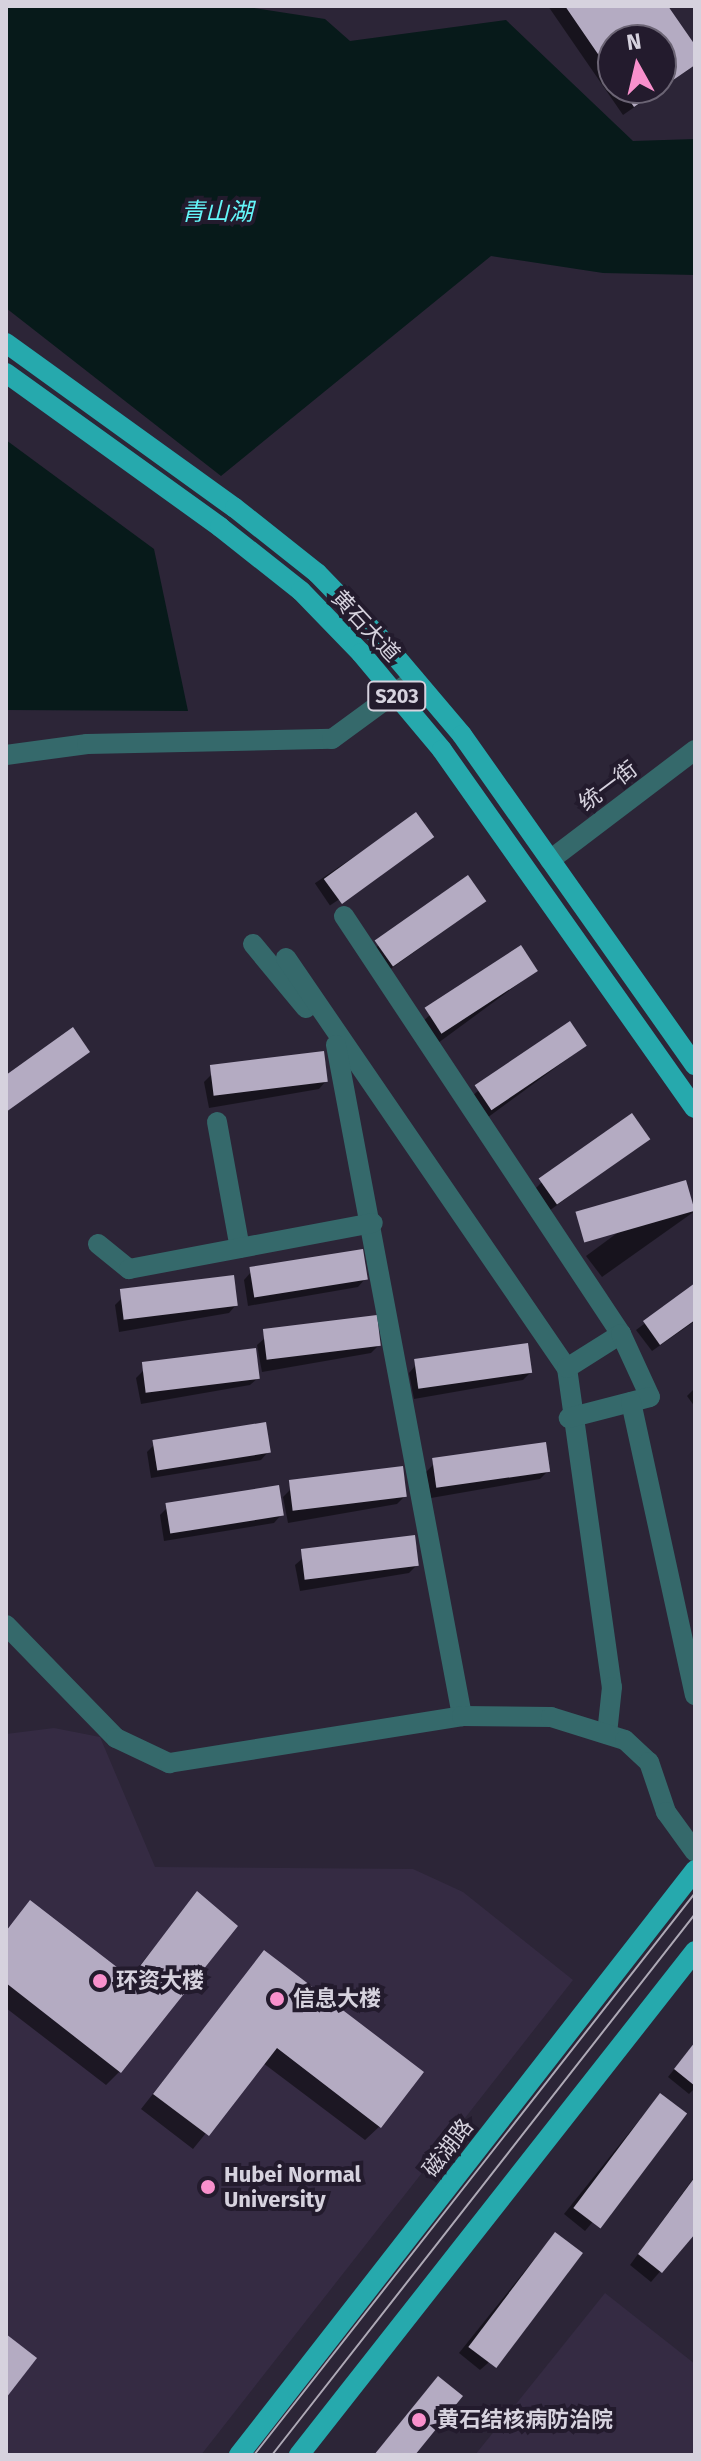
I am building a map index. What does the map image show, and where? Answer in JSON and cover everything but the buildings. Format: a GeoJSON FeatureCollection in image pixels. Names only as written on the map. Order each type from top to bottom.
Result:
{"type":"FeatureCollection","features":[{"type":"Feature","properties":{"kind":"main road","name":"黄石大道"},"geometry":{"type":"LineString","coordinates":[[6,343],[317,573],[414,679],[550,860],[695,1065]]}},
{"type":"Feature","properties":{"kind":"main road","name":"黄石大道"},"geometry":{"type":"LineString","coordinates":[[6,373],[301,591],[396,695],[695,1108]]}},
{"type":"Feature","properties":{"kind":"main road","name":"磁湖路"},"geometry":{"type":"LineString","coordinates":[[239,2455],[695,1870]]}},
{"type":"Feature","properties":{"kind":"main road"},"geometry":{"type":"LineString","coordinates":[[299,2455],[695,1951]]}},
{"type":"Feature","properties":{"kind":"street"},"geometry":{"type":"LineString","coordinates":[[6,755],[87,744],[332,739],[414,679]]}},
{"type":"Feature","properties":{"kind":"street","name":"统一街"},"geometry":{"type":"LineString","coordinates":[[550,860],[695,750]]}},
{"type":"Feature","properties":{"kind":"street"},"geometry":{"type":"LineString","coordinates":[[344,916],[621,1334],[650,1397],[569,1418]]}},
{"type":"Feature","properties":{"kind":"street"},"geometry":{"type":"LineString","coordinates":[[253,944],[343,1058],[462,1716]]}},
{"type":"Feature","properties":{"kind":"street"},"geometry":{"type":"LineString","coordinates":[[286,958],[567,1368],[569,1418],[612,1687],[607,1734]]}},
{"type":"Feature","properties":{"kind":"street"},"geometry":{"type":"LineString","coordinates":[[217,1122],[240,1248]]}},
{"type":"Feature","properties":{"kind":"street"},"geometry":{"type":"LineString","coordinates":[[98,1244],[129,1269],[373,1223]]}},
{"type":"Feature","properties":{"kind":"street"},"geometry":{"type":"LineString","coordinates":[[567,1368],[621,1334]]}},
{"type":"Feature","properties":{"kind":"street"},"geometry":{"type":"LineString","coordinates":[[631,1402],[695,1695]]}},
{"type":"Feature","properties":{"kind":"street"},"geometry":{"type":"LineString","coordinates":[[6,1625],[116,1738],[169,1763],[462,1716],[551,1717],[607,1734],[649,1762],[666,1812],[695,1852]]}},
{"type":"Feature","properties":{"kind":"shaded area","name":"Hubei Normal University"},"geometry":{"type":"Polygon","coordinates":[[[54,1728],[100,1737],[155,1867],[413,1869],[463,1892],[573,1980],[201,2455],[6,2455],[6,1734],[54,1728]]]}},
{"type":"Feature","properties":{"kind":"shaded area"},"geometry":{"type":"Polygon","coordinates":[[[605,2293],[695,2364],[695,2455],[475,2455],[605,2293]]]}},
{"type":"Feature","properties":{"kind":"water","name":"青山湖"},"geometry":{"type":"Polygon","coordinates":[[[6,6],[242,6],[325,19],[350,41],[506,20],[633,141],[695,139],[695,275],[603,273],[491,256],[221,476],[6,308],[6,6]]]}},
{"type":"Feature","properties":{"kind":"water"},"geometry":{"type":"Polygon","coordinates":[[[6,440],[154,549],[188,711],[6,710],[6,440]]]}},
{"type":"Feature","properties":{"kind":"tram line"},"geometry":{"type":"LineString","coordinates":[[254,2455],[695,1893]]}},
{"type":"Feature","properties":{"kind":"tram line"},"geometry":{"type":"LineString","coordinates":[[272,2455],[695,1914]]}},
{"type":"Feature","properties":{"kind":"place","name":"环资大楼"},"geometry":{"type":"Point","coordinates":[100,1981]}},
{"type":"Feature","properties":{"kind":"place","name":"信息大楼"},"geometry":{"type":"Point","coordinates":[277,1999]}},
{"type":"Feature","properties":{"kind":"place","name":"Hubei Normal University"},"geometry":{"type":"Point","coordinates":[208,2187]}},
{"type":"Feature","properties":{"kind":"place","name":"黄石结核病防治院"},"geometry":{"type":"Point","coordinates":[419,2420]}}]}
